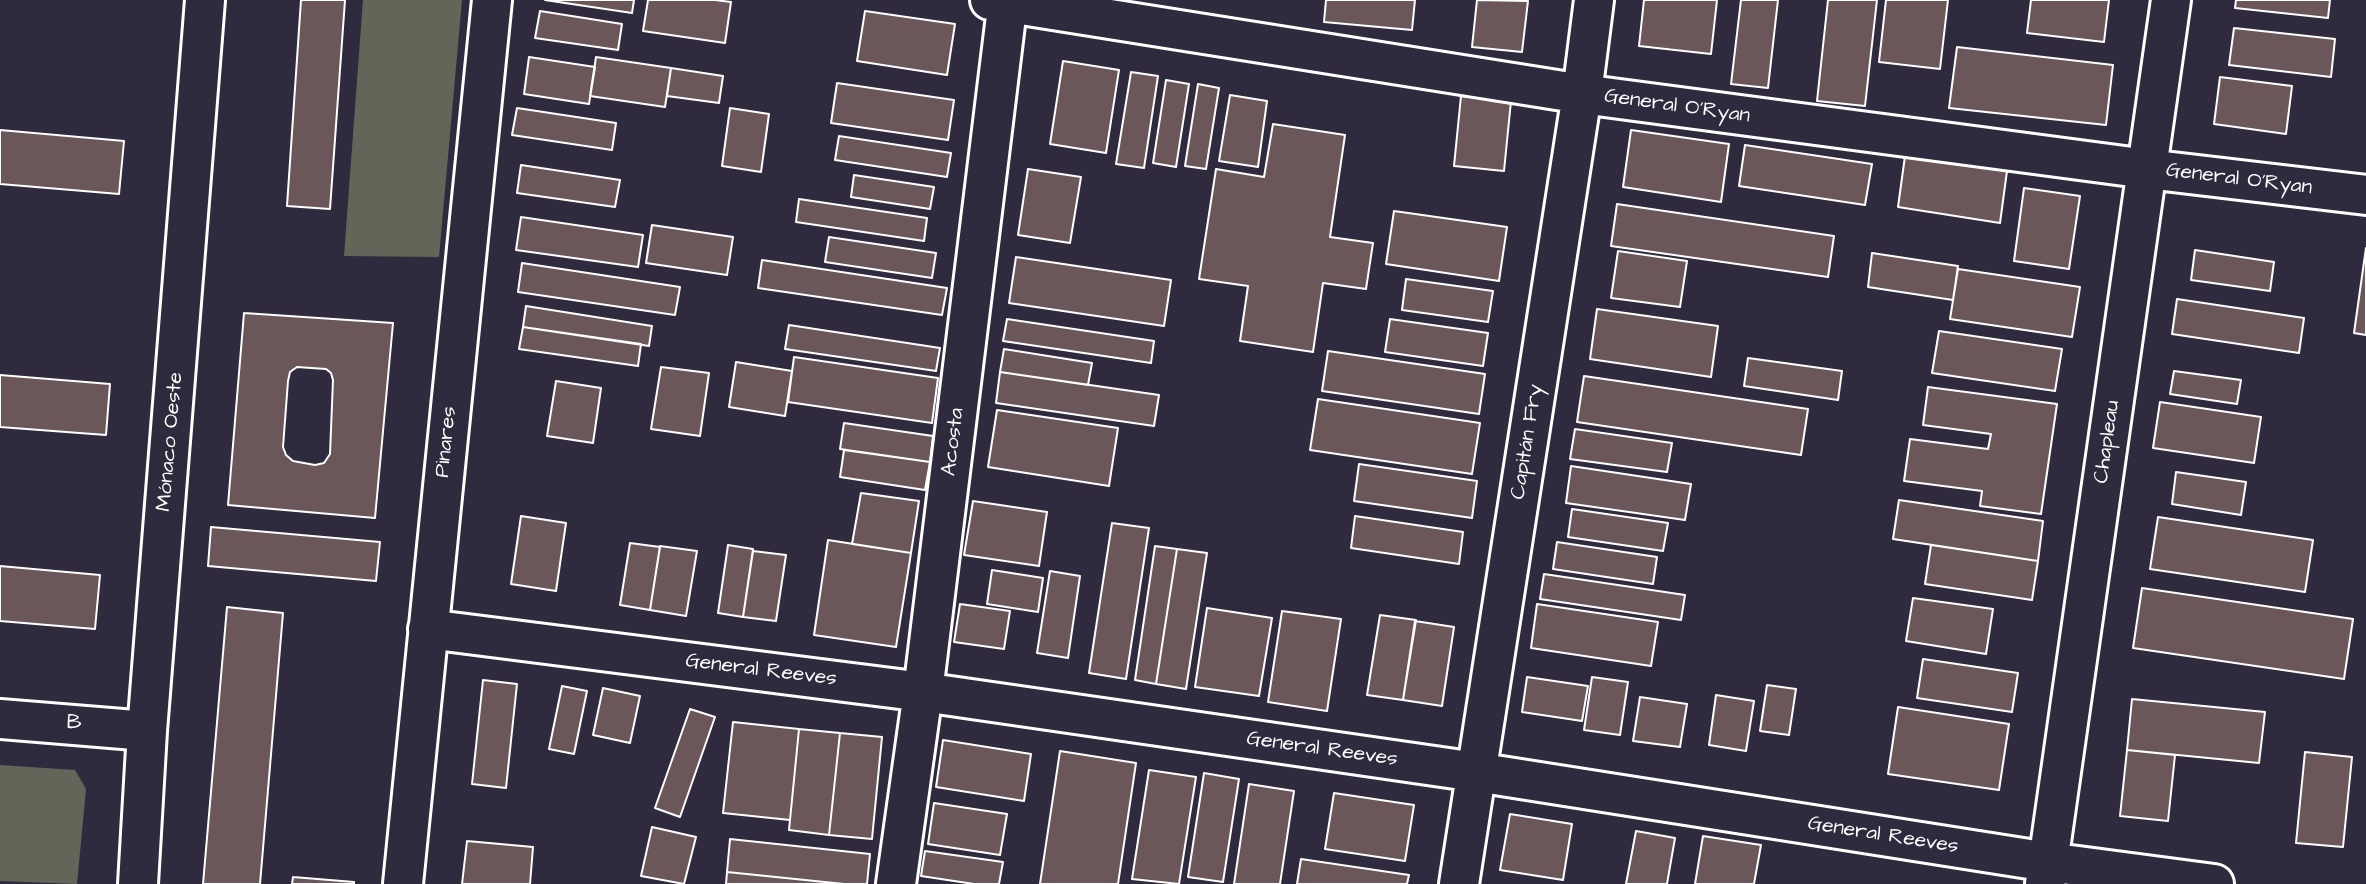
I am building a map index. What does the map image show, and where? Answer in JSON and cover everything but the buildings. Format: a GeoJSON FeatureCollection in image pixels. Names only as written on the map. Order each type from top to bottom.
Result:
{"type":"FeatureCollection","features":[{"type":"Feature","properties":{"kind":"street","name":"Mónaco Oeste"},"geometry":{"type":"LineString","coordinates":[[138,884],[147,731],[205,0]]}},
{"type":"Feature","properties":{"kind":"street","name":"Pinares"},"geometry":{"type":"LineString","coordinates":[[403,884],[492,0]]}},
{"type":"Feature","properties":{"kind":"street","name":"Capitán Fry"},"geometry":{"type":"LineString","coordinates":[[1459,884],[1582,94],[1594,0]]}},
{"type":"Feature","properties":{"kind":"street","name":"Chapleau"},"geometry":{"type":"LineString","coordinates":[[2046,873],[2171,0]]}},
{"type":"Feature","properties":{"kind":"street","name":"General O'Ryan"},"geometry":{"type":"LineString","coordinates":[[1002,1],[1582,94],[2147,169],[2366,195]]}},
{"type":"Feature","properties":{"kind":"street","name":"Acosta"},"geometry":{"type":"LineString","coordinates":[[896,884],[923,692],[1002,1]]}},
{"type":"Feature","properties":{"kind":"street","name":"General Reeves"},"geometry":{"type":"LineString","coordinates":[[428,629],[923,692],[1476,772],[2046,873],[2214,884]]}},
{"type":"Feature","properties":{"kind":"street","name":"B"},"geometry":{"type":"LineString","coordinates":[[0,719],[147,731]]}},
{"type":"Feature","properties":{"kind":"green space"},"geometry":{"type":"Polygon","coordinates":[[[363,0],[462,0],[439,257],[344,256],[363,0]]]}},
{"type":"Feature","properties":{"kind":"green space"},"geometry":{"type":"Polygon","coordinates":[[[0,765],[75,770],[86,789],[77,884],[0,881],[0,765]]]}}]}
